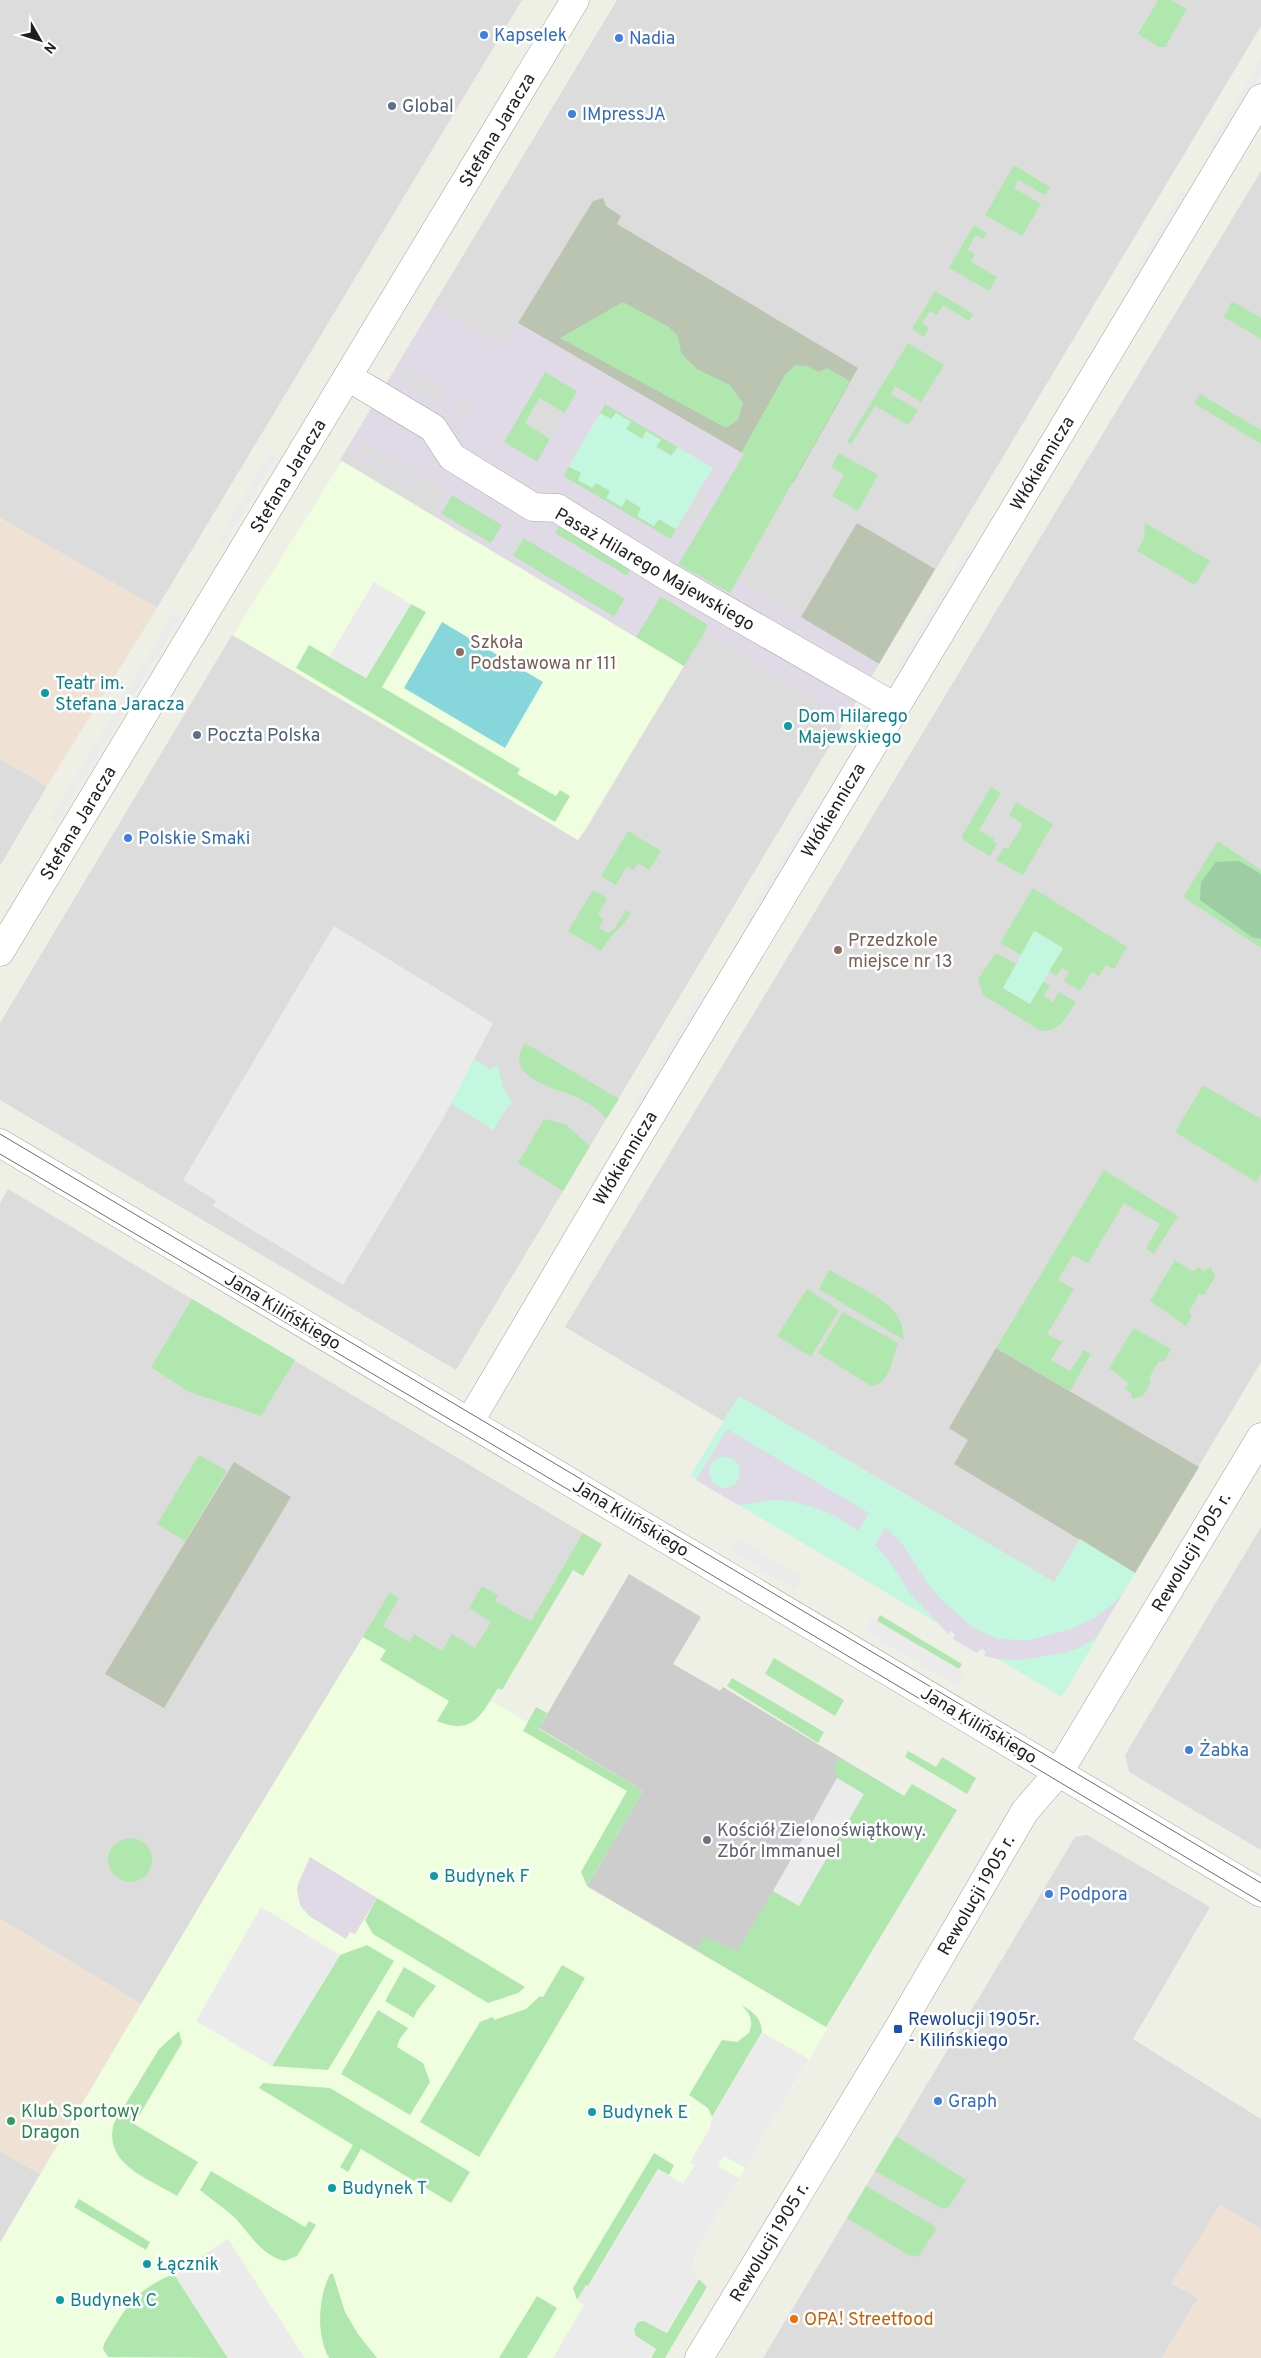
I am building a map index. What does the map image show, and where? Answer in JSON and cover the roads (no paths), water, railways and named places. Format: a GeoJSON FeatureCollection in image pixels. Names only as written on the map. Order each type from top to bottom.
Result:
{"type":"FeatureCollection","features":[{"type":"Feature","properties":{"kind":"street","name":"Stefana Jaracza"},"geometry":{"type":"LineString","coordinates":[[0,952],[575,0]]}},
{"type":"Feature","properties":{"kind":"street","name":"Włókiennicza"},"geometry":{"type":"LineString","coordinates":[[470,1421],[632,1145],[1261,98]]}},
{"type":"Feature","properties":{"kind":"street","name":"Pasaż Hilarego Majewskiego"},"geometry":{"type":"LineString","coordinates":[[348,377],[433,428],[452,457],[533,507],[557,508],[665,575],[895,708]]}},
{"type":"Feature","properties":{"kind":"street","name":"Jana Kilińskiego"},"geometry":{"type":"LineString","coordinates":[[0,1143],[1261,1893]]}},
{"type":"Feature","properties":{"kind":"street","name":"Rewolucji 1905 r."},"geometry":{"type":"LineString","coordinates":[[699,2358],[913,2003],[1025,1811],[1059,1772],[1261,1437]]}},
{"type":"Feature","properties":{"kind":"tram line"},"geometry":{"type":"LineString","coordinates":[[0,1134],[1261,1883]]}},
{"type":"Feature","properties":{"kind":"tram line"},"geometry":{"type":"LineString","coordinates":[[0,1154],[1261,1902]]}},
{"type":"Feature","properties":{"kind":"place","name":"Kapselek"},"geometry":{"type":"Point","coordinates":[484,35]}},
{"type":"Feature","properties":{"kind":"place","name":"Nadia"},"geometry":{"type":"Point","coordinates":[619,38]}},
{"type":"Feature","properties":{"kind":"place","name":"Global"},"geometry":{"type":"Point","coordinates":[392,106]}},
{"type":"Feature","properties":{"kind":"place","name":"IMpressJA"},"geometry":{"type":"Point","coordinates":[572,114]}},
{"type":"Feature","properties":{"kind":"place","name":"Szkoła Podstawowa nr 111"},"geometry":{"type":"Point","coordinates":[460,652]}},
{"type":"Feature","properties":{"kind":"place","name":"Teatr im. Stefana Jaracza"},"geometry":{"type":"Point","coordinates":[45,693]}},
{"type":"Feature","properties":{"kind":"place","name":"Dom Hilarego Majewskiego"},"geometry":{"type":"Point","coordinates":[788,726]}},
{"type":"Feature","properties":{"kind":"place","name":"Poczta Polska"},"geometry":{"type":"Point","coordinates":[197,735]}},
{"type":"Feature","properties":{"kind":"place","name":"Polskie Smaki"},"geometry":{"type":"Point","coordinates":[128,838]}},
{"type":"Feature","properties":{"kind":"place","name":"Przedzkole miejsce nr 13"},"geometry":{"type":"Point","coordinates":[838,950]}},
{"type":"Feature","properties":{"kind":"place","name":"Żabka"},"geometry":{"type":"Point","coordinates":[1189,1750]}},
{"type":"Feature","properties":{"kind":"place","name":"Kościół Zielonoświątkowy. Zbór Immanuel"},"geometry":{"type":"Point","coordinates":[707,1840]}},
{"type":"Feature","properties":{"kind":"place","name":"Budynek F"},"geometry":{"type":"Point","coordinates":[434,1876]}},
{"type":"Feature","properties":{"kind":"place","name":"Podpora"},"geometry":{"type":"Point","coordinates":[1049,1894]}},
{"type":"Feature","properties":{"kind":"place","name":"Rewolucji 1905r. - Kilińskiego"},"geometry":{"type":"Point","coordinates":[898,2029]}},
{"type":"Feature","properties":{"kind":"place","name":"Graph"},"geometry":{"type":"Point","coordinates":[938,2101]}},
{"type":"Feature","properties":{"kind":"place","name":"Budynek E"},"geometry":{"type":"Point","coordinates":[592,2112]}},
{"type":"Feature","properties":{"kind":"place","name":"Klub Sportowy Dragon"},"geometry":{"type":"Point","coordinates":[11,2121]}},
{"type":"Feature","properties":{"kind":"place","name":"Budynek T"},"geometry":{"type":"Point","coordinates":[332,2188]}},
{"type":"Feature","properties":{"kind":"place","name":"Łącznik"},"geometry":{"type":"Point","coordinates":[147,2264]}},
{"type":"Feature","properties":{"kind":"place","name":"Budynek C"},"geometry":{"type":"Point","coordinates":[60,2300]}},
{"type":"Feature","properties":{"kind":"place","name":"OPA! Streetfood"},"geometry":{"type":"Point","coordinates":[794,2319]}}]}
